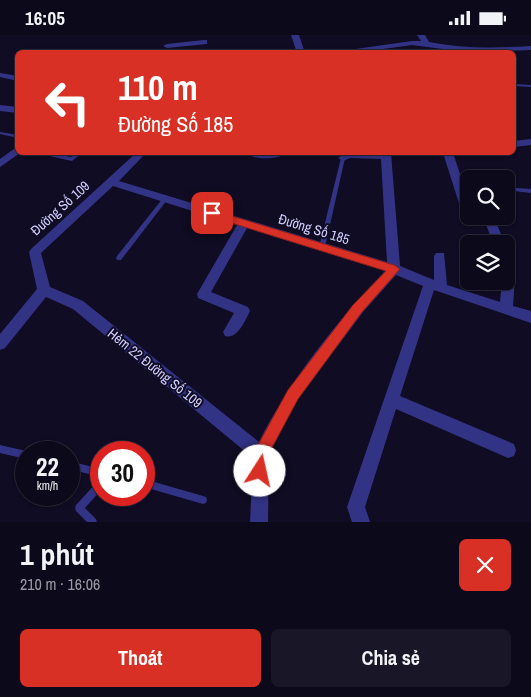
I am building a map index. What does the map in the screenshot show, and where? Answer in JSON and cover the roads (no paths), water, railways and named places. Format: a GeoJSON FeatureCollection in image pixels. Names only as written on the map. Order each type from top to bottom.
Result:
{"type":"FeatureCollection","features":[{"type":"Feature","properties":{"kind":"street"},"geometry":{"type":"LineString","coordinates":[[295,35],[300,50]]}},
{"type":"Feature","properties":{"kind":"street"},"geometry":{"type":"LineString","coordinates":[[421,35],[426,43]]}},
{"type":"Feature","properties":{"kind":"street"},"geometry":{"type":"LineString","coordinates":[[167,45],[204,39]]}},
{"type":"Feature","properties":{"kind":"street"},"geometry":{"type":"LineString","coordinates":[[412,43],[415,50]]}},
{"type":"Feature","properties":{"kind":"street"},"geometry":{"type":"LineString","coordinates":[[365,50],[412,43],[426,43],[448,49],[465,50]]}},
{"type":"Feature","properties":{"kind":"street"},"geometry":{"type":"LineString","coordinates":[[498,50],[531,48]]}},
{"type":"Feature","properties":{"kind":"street"},"geometry":{"type":"LineString","coordinates":[[0,75],[15,78]]}},
{"type":"Feature","properties":{"kind":"street"},"geometry":{"type":"LineString","coordinates":[[0,108],[15,110]]}},
{"type":"Feature","properties":{"kind":"street"},"geometry":{"type":"LineString","coordinates":[[516,144],[531,142]]}},
{"type":"Feature","properties":{"kind":"street"},"geometry":{"type":"LineString","coordinates":[[0,163],[15,151]]}},
{"type":"Feature","properties":{"kind":"street","name":"Đường Số 109"},"geometry":{"type":"LineString","coordinates":[[44,290],[35,252],[139,155]]}},
{"type":"Feature","properties":{"kind":"street"},"geometry":{"type":"LineString","coordinates":[[343,158],[348,155]]}},
{"type":"Feature","properties":{"kind":"street"},"geometry":{"type":"LineString","coordinates":[[259,522],[260,454],[293,394],[358,308],[394,269],[387,155]]}},
{"type":"Feature","properties":{"kind":"street"},"geometry":{"type":"LineString","coordinates":[[449,155],[469,219],[490,220],[496,235]]}},
{"type":"Feature","properties":{"kind":"street","name":"Đường Số 185"},"geometry":{"type":"LineString","coordinates":[[111,182],[394,269],[435,286],[531,317]]}},
{"type":"Feature","properties":{"kind":"street"},"geometry":{"type":"LineString","coordinates":[[230,332],[243,311],[203,294],[244,223]]}},
{"type":"Feature","properties":{"kind":"street"},"geometry":{"type":"LineString","coordinates":[[361,522],[356,507],[391,399],[435,286],[440,257]]}},
{"type":"Feature","properties":{"kind":"street"},"geometry":{"type":"LineString","coordinates":[[0,344],[44,290]]}},
{"type":"Feature","properties":{"kind":"street","name":"Hẻm 22 Đường Số 109"},"geometry":{"type":"LineString","coordinates":[[44,290],[78,305],[260,454]]}},
{"type":"Feature","properties":{"kind":"street"},"geometry":{"type":"LineString","coordinates":[[506,309],[508,290]]}},
{"type":"Feature","properties":{"kind":"street"},"geometry":{"type":"LineString","coordinates":[[391,399],[508,450]]}},
{"type":"Feature","properties":{"kind":"lane"},"geometry":{"type":"LineString","coordinates":[[516,85],[531,86]]}},
{"type":"Feature","properties":{"kind":"lane"},"geometry":{"type":"LineString","coordinates":[[0,133],[15,136]]}},
{"type":"Feature","properties":{"kind":"lane"},"geometry":{"type":"LineString","coordinates":[[54,155],[72,159],[77,155]]}},
{"type":"Feature","properties":{"kind":"lane"},"geometry":{"type":"LineString","coordinates":[[322,247],[343,158]]}},
{"type":"Feature","properties":{"kind":"lane"},"geometry":{"type":"LineString","coordinates":[[516,190],[531,191]]}},
{"type":"Feature","properties":{"kind":"lane"},"geometry":{"type":"LineString","coordinates":[[119,258],[165,199]]}},
{"type":"Feature","properties":{"kind":"lane"},"geometry":{"type":"LineString","coordinates":[[0,449],[15,452]]}},
{"type":"Feature","properties":{"kind":"lane"},"geometry":{"type":"LineString","coordinates":[[155,486],[203,500]]}},
{"type":"Feature","properties":{"kind":"lane"},"geometry":{"type":"LineString","coordinates":[[90,496],[79,508],[93,522]]}}]}
